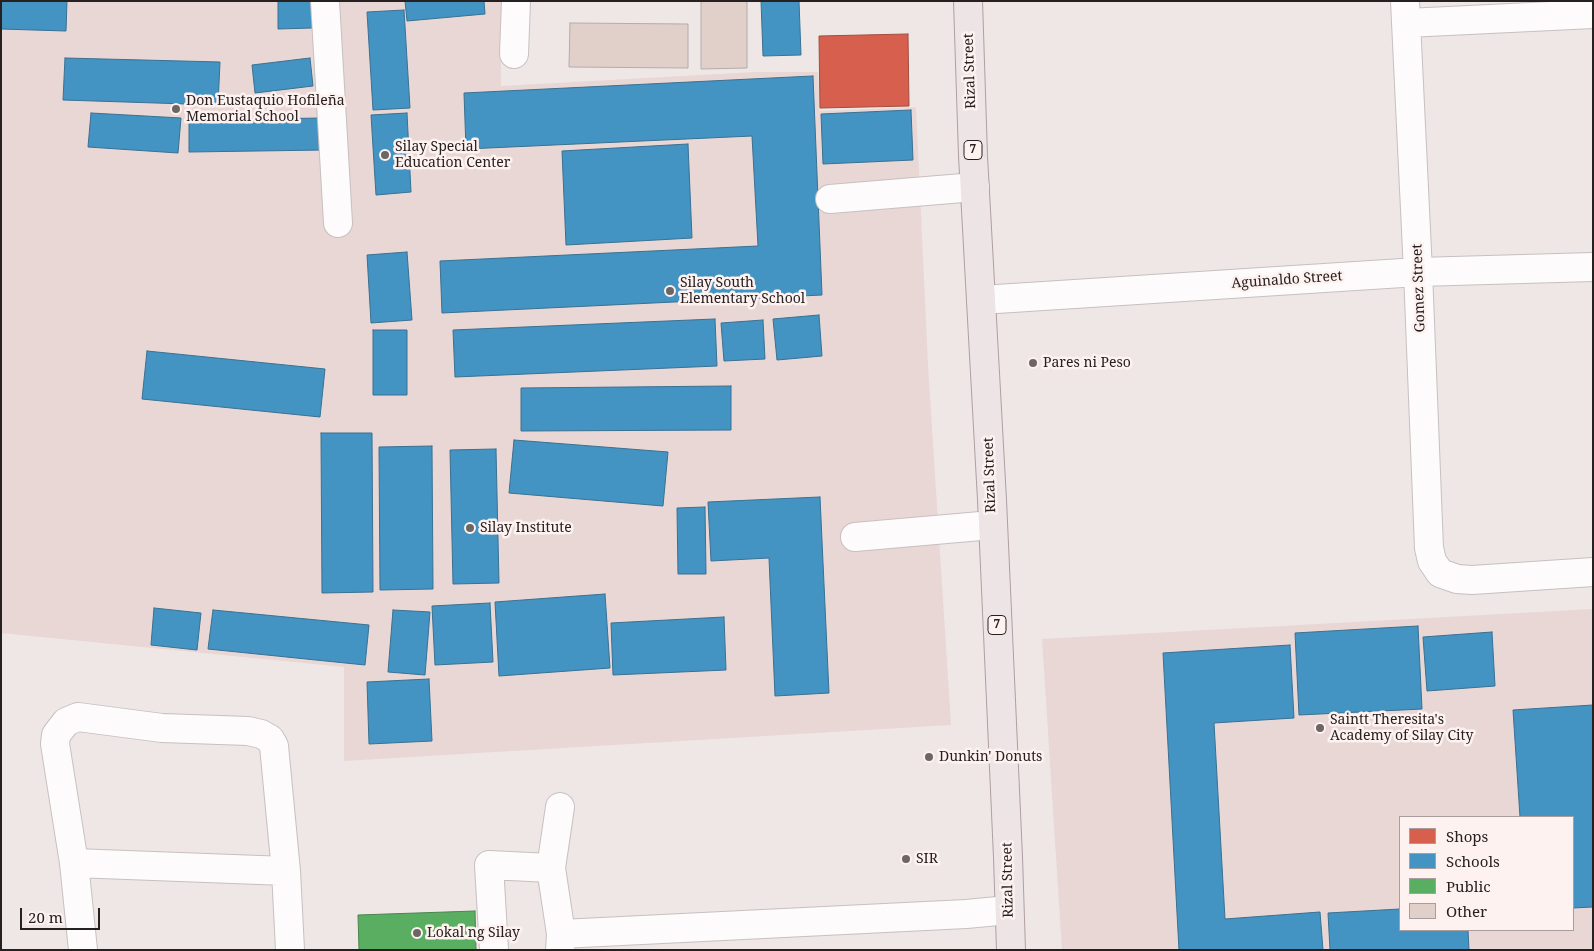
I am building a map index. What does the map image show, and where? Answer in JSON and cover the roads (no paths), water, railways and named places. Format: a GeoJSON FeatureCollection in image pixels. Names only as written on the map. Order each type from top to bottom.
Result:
{"type":"FeatureCollection","features":[{"type":"Feature","properties":{"kind":"main road","name":"Rizal Street"},"geometry":{"type":"LineString","coordinates":[[968,1],[975,187],[1007,828],[1011,950]]}},
{"type":"Feature","properties":{"kind":"street"},"geometry":{"type":"LineString","coordinates":[[325,1],[338,223]]}},
{"type":"Feature","properties":{"kind":"street"},"geometry":{"type":"LineString","coordinates":[[514,54],[516,1]]}},
{"type":"Feature","properties":{"kind":"street"},"geometry":{"type":"LineString","coordinates":[[1406,12],[1593,14]]}},
{"type":"Feature","properties":{"kind":"street","name":"Gomez Street"},"geometry":{"type":"LineString","coordinates":[[1406,12],[1429,548],[1432,561],[1440,573],[1457,580],[1593,572]]}},
{"type":"Feature","properties":{"kind":"street"},"geometry":{"type":"LineString","coordinates":[[830,199],[975,187]]}},
{"type":"Feature","properties":{"kind":"street","name":"Aguinaldo Street"},"geometry":{"type":"LineString","coordinates":[[981,300],[1418,272],[1593,267]]}},
{"type":"Feature","properties":{"kind":"street"},"geometry":{"type":"LineString","coordinates":[[855,537],[992,525]]}},
{"type":"Feature","properties":{"kind":"street"},"geometry":{"type":"LineString","coordinates":[[83,950],[74,863],[55,744],[56,735],[66,722],[78,716],[162,728],[248,731],[261,734],[270,739],[274,746],[286,871],[290,950]]}},
{"type":"Feature","properties":{"kind":"street"},"geometry":{"type":"LineString","coordinates":[[560,807],[551,868],[560,942],[1009,910]]}},
{"type":"Feature","properties":{"kind":"street"},"geometry":{"type":"LineString","coordinates":[[74,863],[286,871]]}},
{"type":"Feature","properties":{"kind":"street"},"geometry":{"type":"LineString","coordinates":[[494,950],[489,865],[551,868]]}},
{"type":"Feature","properties":{"kind":"place","name":"Don Eustaquio Hofileña Memorial School"},"geometry":{"type":"Point","coordinates":[176,109]}},
{"type":"Feature","properties":{"kind":"place","name":"Silay Special Education Center"},"geometry":{"type":"Point","coordinates":[385,155]}},
{"type":"Feature","properties":{"kind":"place","name":"Silay South Elementary School"},"geometry":{"type":"Point","coordinates":[670,291]}},
{"type":"Feature","properties":{"kind":"place","name":"Pares ni Peso"},"geometry":{"type":"Point","coordinates":[1033,363]}},
{"type":"Feature","properties":{"kind":"place","name":"Silay Institute"},"geometry":{"type":"Point","coordinates":[470,528]}},
{"type":"Feature","properties":{"kind":"place","name":"Saintt Theresita's Academy of Silay City"},"geometry":{"type":"Point","coordinates":[1320,728]}},
{"type":"Feature","properties":{"kind":"place","name":"Dunkin' Donuts"},"geometry":{"type":"Point","coordinates":[929,757]}},
{"type":"Feature","properties":{"kind":"place","name":"SIR"},"geometry":{"type":"Point","coordinates":[906,859]}},
{"type":"Feature","properties":{"kind":"place","name":"Lokal ng Silay"},"geometry":{"type":"Point","coordinates":[417,933]}}]}
